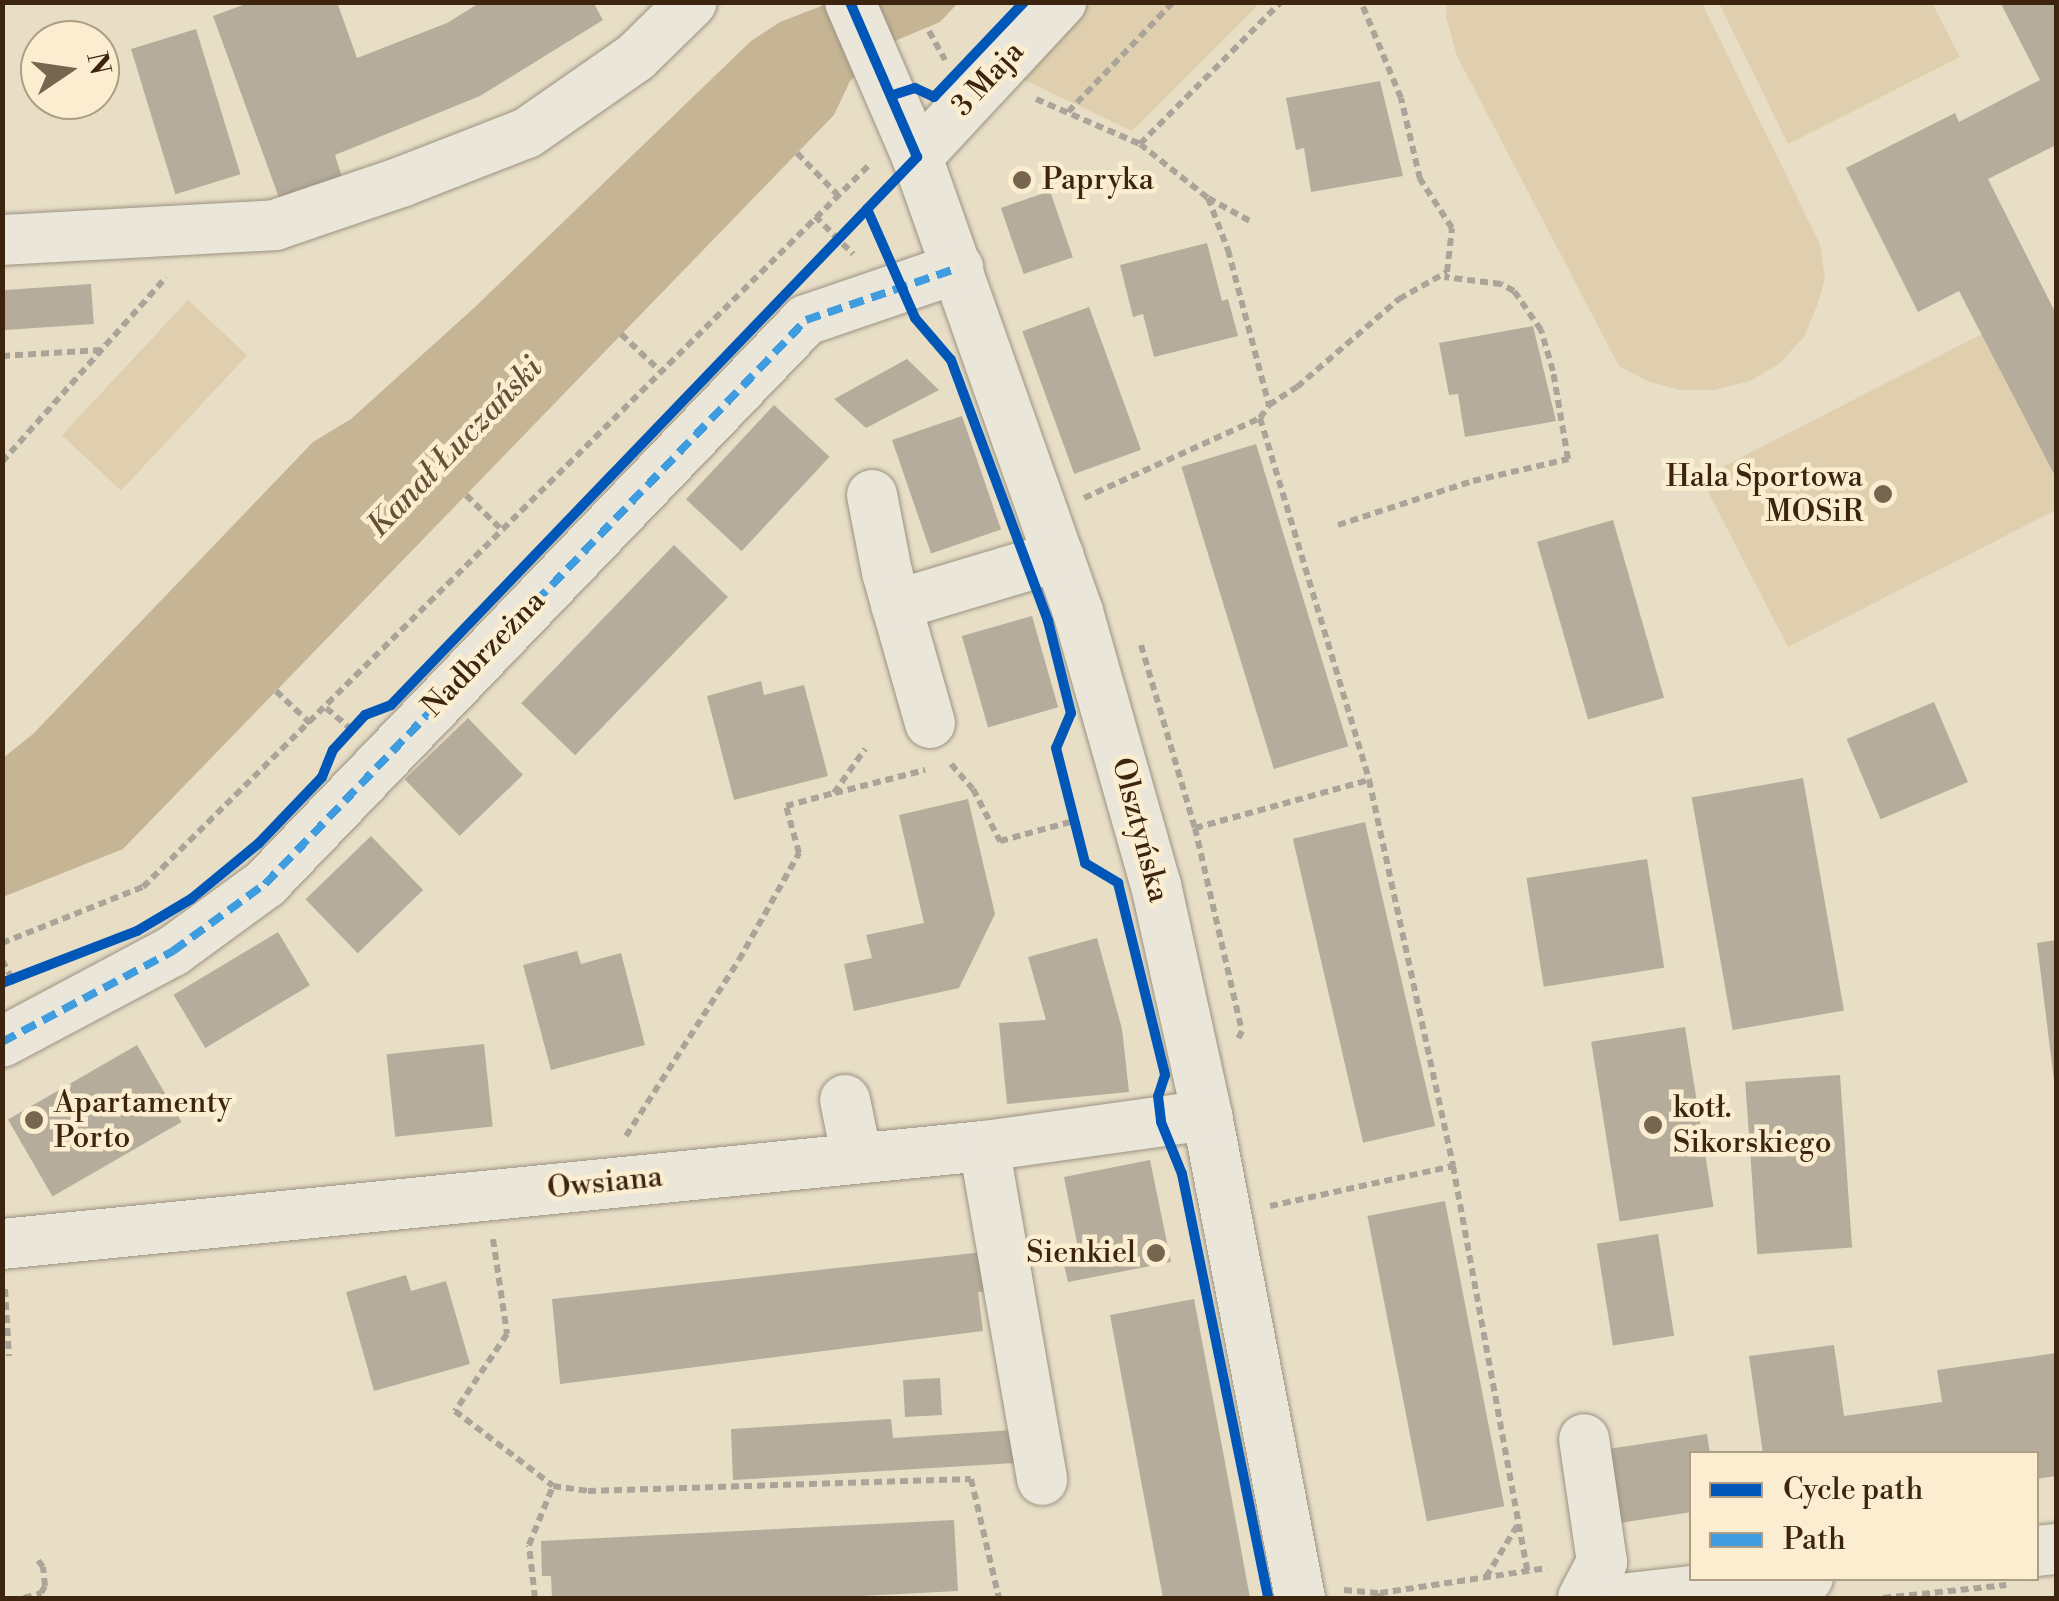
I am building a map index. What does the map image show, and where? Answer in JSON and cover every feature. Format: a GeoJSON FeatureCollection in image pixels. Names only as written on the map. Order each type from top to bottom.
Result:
{"type":"FeatureCollection","features":[{"type":"Feature","properties":{"kind":"street"},"geometry":{"type":"LineString","coordinates":[[2,240],[274,226],[469,158],[527,133],[636,57],[692,2]]}},
{"type":"Feature","properties":{"kind":"street","name":"Olsztyńska"},"geometry":{"type":"LineString","coordinates":[[850,2],[890,86],[917,157],[1059,556],[1156,885],[1207,1115],[1300,1598]]}},
{"type":"Feature","properties":{"kind":"street","name":"3 Maja"},"geometry":{"type":"LineString","coordinates":[[917,157],[1061,2]]}},
{"type":"Feature","properties":{"kind":"street","name":"Nadbrzeżna"},"geometry":{"type":"LineString","coordinates":[[2,1042],[174,951],[265,884],[806,320],[958,268]]}},
{"type":"Feature","properties":{"kind":"street"},"geometry":{"type":"LineString","coordinates":[[872,495],[896,605],[930,722]]}},
{"type":"Feature","properties":{"kind":"street"},"geometry":{"type":"LineString","coordinates":[[896,605],[1059,556]]}},
{"type":"Feature","properties":{"kind":"street"},"geometry":{"type":"LineString","coordinates":[[845,1100],[856,1158]]}},
{"type":"Feature","properties":{"kind":"street","name":"Owsiana"},"geometry":{"type":"LineString","coordinates":[[4,1259],[594,1184],[984,1146],[1207,1115]]}},
{"type":"Feature","properties":{"kind":"street"},"geometry":{"type":"LineString","coordinates":[[984,1146],[1042,1480]]}},
{"type":"Feature","properties":{"kind":"street"},"geometry":{"type":"LineString","coordinates":[[1584,1438],[1605,1586],[1732,1581]]}},
{"type":"Feature","properties":{"kind":"path"},"geometry":{"type":"LineString","coordinates":[[1068,112],[1172,2]]}},
{"type":"Feature","properties":{"kind":"path"},"geometry":{"type":"LineString","coordinates":[[1140,144],[1281,2]]}},
{"type":"Feature","properties":{"kind":"path"},"geometry":{"type":"LineString","coordinates":[[1074,503],[1260,418],[1268,405],[1297,387],[1399,299],[1448,272],[1452,228],[1420,179],[1400,98],[1361,2]]}},
{"type":"Feature","properties":{"kind":"path"},"geometry":{"type":"LineString","coordinates":[[928,31],[955,77]]}},
{"type":"Feature","properties":{"kind":"path"},"geometry":{"type":"LineString","coordinates":[[1024,94],[1140,144],[1208,198],[1250,220]]}},
{"type":"Feature","properties":{"kind":"path"},"geometry":{"type":"LineString","coordinates":[[2,944],[143,888],[311,724],[837,194],[797,153]]}},
{"type":"Feature","properties":{"kind":"path"},"geometry":{"type":"LineString","coordinates":[[1208,198],[1233,269],[1268,405]]}},
{"type":"Feature","properties":{"kind":"path"},"geometry":{"type":"LineString","coordinates":[[816,216],[839,239]]}},
{"type":"Feature","properties":{"kind":"path"},"geometry":{"type":"LineString","coordinates":[[825,253],[848,229]]}},
{"type":"Feature","properties":{"kind":"path"},"geometry":{"type":"LineString","coordinates":[[2,462],[206,232]]}},
{"type":"Feature","properties":{"kind":"path"},"geometry":{"type":"LineString","coordinates":[[1338,525],[1472,482],[1568,460],[1553,371],[1541,330],[1514,291],[1501,284],[1442,276]]}},
{"type":"Feature","properties":{"kind":"path"},"geometry":{"type":"LineString","coordinates":[[622,334],[659,370]]}},
{"type":"Feature","properties":{"kind":"path"},"geometry":{"type":"LineString","coordinates":[[2,356],[102,350]]}},
{"type":"Feature","properties":{"kind":"path"},"geometry":{"type":"LineString","coordinates":[[1260,418],[1370,780],[1453,1166],[1526,1571]]}},
{"type":"Feature","properties":{"kind":"path"},"geometry":{"type":"LineString","coordinates":[[466,496],[502,530]]}},
{"type":"Feature","properties":{"kind":"path"},"geometry":{"type":"LineString","coordinates":[[276,690],[311,724]]}},
{"type":"Feature","properties":{"kind":"path"},"geometry":{"type":"LineString","coordinates":[[342,740],[365,716]]}},
{"type":"Feature","properties":{"kind":"path"},"geometry":{"type":"LineString","coordinates":[[834,793],[866,749]]}},
{"type":"Feature","properties":{"kind":"path"},"geometry":{"type":"LineString","coordinates":[[594,1184],[739,960],[799,853],[786,806],[950,764],[972,789],[1000,841],[1074,821]]}},
{"type":"Feature","properties":{"kind":"path"},"geometry":{"type":"LineString","coordinates":[[1195,828],[1370,780]]}},
{"type":"Feature","properties":{"kind":"path"},"geometry":{"type":"LineString","coordinates":[[2,983],[30,972]]}},
{"type":"Feature","properties":{"kind":"path"},"geometry":{"type":"LineString","coordinates":[[1264,1207],[1453,1166]]}},
{"type":"Feature","properties":{"kind":"path"},"geometry":{"type":"LineString","coordinates":[[491,1230],[506,1334],[454,1411],[554,1486],[588,1491],[971,1479],[999,1598]]}},
{"type":"Feature","properties":{"kind":"path"},"geometry":{"type":"LineString","coordinates":[[4,1259],[10,1356]]}},
{"type":"Feature","properties":{"kind":"path"},"geometry":{"type":"LineString","coordinates":[[535,1598],[529,1546],[554,1486]]}},
{"type":"Feature","properties":{"kind":"path"},"geometry":{"type":"LineString","coordinates":[[1486,1577],[1518,1525]]}},
{"type":"Feature","properties":{"kind":"path"},"geometry":{"type":"LineString","coordinates":[[24,1598],[41,1593],[45,1586],[43,1567],[37,1560]]}},
{"type":"Feature","properties":{"kind":"path"},"geometry":{"type":"LineString","coordinates":[[1380,1593],[1526,1571],[1605,1586]]}},
{"type":"Feature","properties":{"kind":"path"},"geometry":{"type":"LineString","coordinates":[[1882,1598],[1962,1581]]}},
{"type":"Feature","properties":{"kind":"shaded area"},"geometry":{"type":"Polygon","coordinates":[[[1088,3],[1260,3],[1132,131],[1016,76],[1088,3]]]}},
{"type":"Feature","properties":{"kind":"shaded area"},"geometry":{"type":"Polygon","coordinates":[[[1447,3],[1702,3],[1820,244],[1825,279],[1817,306],[1804,337],[1780,363],[1750,381],[1714,390],[1680,390],[1647,381],[1619,366],[1457,56],[1446,17],[1447,3]]]}},
{"type":"Feature","properties":{"kind":"shaded area"},"geometry":{"type":"Polygon","coordinates":[[[1719,3],[1932,3],[1960,57],[1788,144],[1719,3]]]}},
{"type":"Feature","properties":{"kind":"shaded area"},"geometry":{"type":"Polygon","coordinates":[[[188,300],[247,355],[121,491],[62,435],[188,300]]]}},
{"type":"Feature","properties":{"kind":"shaded area","name":"Hala Sportowa MOSiR"},"geometry":{"type":"Polygon","coordinates":[[[1982,334],[2056,478],[2056,510],[1788,647],[1701,478],[1982,334]]]}},
{"type":"Feature","properties":{"kind":"water","name":"Kanał Łuczański"},"geometry":{"type":"Polygon","coordinates":[[[829,3],[958,3],[940,22],[897,40],[850,81],[834,115],[123,849],[3,897],[3,758],[33,734],[313,442],[351,419],[475,307],[751,41],[780,22],[829,3]]]}},
{"type":"Feature","properties":{"kind":"building"},"geometry":{"type":"Polygon","coordinates":[[[251,2],[337,2],[357,58],[447,23],[481,2],[593,2],[603,20],[480,96],[335,155],[344,183],[282,206],[213,16],[251,2]]]}},
{"type":"Feature","properties":{"kind":"building"},"geometry":{"type":"Polygon","coordinates":[[[2000,2],[2056,2],[2056,145],[1988,179],[2056,314],[2056,478],[1959,291],[1918,312],[1846,168],[1955,113],[1959,122],[2040,80],[2000,2]]]}},
{"type":"Feature","properties":{"kind":"building"},"geometry":{"type":"Polygon","coordinates":[[[196,29],[240,174],[175,194],[131,49],[196,29]]]}},
{"type":"Feature","properties":{"kind":"building"},"geometry":{"type":"Polygon","coordinates":[[[1380,81],[1403,176],[1311,192],[1304,148],[1296,150],[1286,98],[1380,81]]]}},
{"type":"Feature","properties":{"kind":"building"},"geometry":{"type":"Polygon","coordinates":[[[1050,191],[1073,257],[1024,274],[1001,208],[1050,191]]]}},
{"type":"Feature","properties":{"kind":"building"},"geometry":{"type":"Polygon","coordinates":[[[1207,243],[1222,301],[1228,299],[1238,336],[1154,357],[1143,314],[1133,317],[1120,265],[1207,243]]]}},
{"type":"Feature","properties":{"kind":"building"},"geometry":{"type":"Polygon","coordinates":[[[91,284],[94,324],[5,330],[2,290],[91,284]]]}},
{"type":"Feature","properties":{"kind":"building"},"geometry":{"type":"Polygon","coordinates":[[[1089,307],[1141,450],[1074,474],[1022,331],[1089,307]]]}},
{"type":"Feature","properties":{"kind":"building"},"geometry":{"type":"Polygon","coordinates":[[[1533,326],[1556,421],[1465,437],[1458,394],[1449,395],[1439,343],[1533,326]]]}},
{"type":"Feature","properties":{"kind":"building"},"geometry":{"type":"Polygon","coordinates":[[[907,359],[939,390],[866,428],[834,399],[907,359]]]}},
{"type":"Feature","properties":{"kind":"building"},"geometry":{"type":"Polygon","coordinates":[[[774,405],[830,457],[742,551],[686,499],[774,405]]]}},
{"type":"Feature","properties":{"kind":"building"},"geometry":{"type":"Polygon","coordinates":[[[962,416],[1001,529],[931,554],[892,440],[962,416]]]}},
{"type":"Feature","properties":{"kind":"building"},"geometry":{"type":"Polygon","coordinates":[[[1256,444],[1348,746],[1274,769],[1181,467],[1256,444]]]}},
{"type":"Feature","properties":{"kind":"building"},"geometry":{"type":"Polygon","coordinates":[[[1613,520],[1664,698],[1588,720],[1537,542],[1613,520]]]}},
{"type":"Feature","properties":{"kind":"building"},"geometry":{"type":"Polygon","coordinates":[[[674,545],[728,597],[575,755],[521,703],[674,545]]]}},
{"type":"Feature","properties":{"kind":"building"},"geometry":{"type":"Polygon","coordinates":[[[1032,616],[1058,707],[988,727],[962,636],[1032,616]]]}},
{"type":"Feature","properties":{"kind":"building"},"geometry":{"type":"Polygon","coordinates":[[[761,681],[764,695],[804,685],[828,776],[734,800],[707,696],[761,681]]]}},
{"type":"Feature","properties":{"kind":"building"},"geometry":{"type":"Polygon","coordinates":[[[1934,702],[1968,782],[1881,819],[1847,739],[1934,702]]]}},
{"type":"Feature","properties":{"kind":"building"},"geometry":{"type":"Polygon","coordinates":[[[468,718],[523,775],[460,836],[405,779],[468,718]]]}},
{"type":"Feature","properties":{"kind":"building"},"geometry":{"type":"Polygon","coordinates":[[[1803,778],[1844,1010],[1733,1030],[1692,798],[1803,778]]]}},
{"type":"Feature","properties":{"kind":"building"},"geometry":{"type":"Polygon","coordinates":[[[968,799],[995,914],[959,988],[854,1011],[844,964],[872,958],[866,935],[924,923],[899,815],[968,799]]]}},
{"type":"Feature","properties":{"kind":"building"},"geometry":{"type":"Polygon","coordinates":[[[1365,822],[1435,1126],[1363,1143],[1293,839],[1365,822]]]}},
{"type":"Feature","properties":{"kind":"building"},"geometry":{"type":"Polygon","coordinates":[[[371,836],[423,890],[358,953],[306,899],[371,836]]]}},
{"type":"Feature","properties":{"kind":"building"},"geometry":{"type":"Polygon","coordinates":[[[1647,859],[1664,968],[1544,987],[1527,878],[1647,859]]]}},
{"type":"Feature","properties":{"kind":"building"},"geometry":{"type":"Polygon","coordinates":[[[278,932],[310,985],[205,1048],[173,995],[278,932]]]}},
{"type":"Feature","properties":{"kind":"building"},"geometry":{"type":"Polygon","coordinates":[[[1097,938],[1122,1029],[1129,1092],[1007,1104],[999,1023],[1046,1020],[1028,957],[1097,938]]]}},
{"type":"Feature","properties":{"kind":"building"},"geometry":{"type":"Polygon","coordinates":[[[2056,940],[2056,1080],[2054,1081],[2037,943],[2056,940]]]}},
{"type":"Feature","properties":{"kind":"building"},"geometry":{"type":"Polygon","coordinates":[[[577,951],[581,964],[621,953],[645,1045],[551,1070],[523,965],[577,951]]]}},
{"type":"Feature","properties":{"kind":"building","name":"kotł. Sikorskiego"},"geometry":{"type":"Polygon","coordinates":[[[1685,1027],[1713,1207],[1620,1222],[1591,1042],[1685,1027]]]}},
{"type":"Feature","properties":{"kind":"building"},"geometry":{"type":"Polygon","coordinates":[[[484,1044],[493,1127],[395,1137],[387,1054],[484,1044]]]}},
{"type":"Feature","properties":{"kind":"building"},"geometry":{"type":"Polygon","coordinates":[[[137,1045],[182,1122],[52,1197],[8,1120],[137,1045]]]}},
{"type":"Feature","properties":{"kind":"building"},"geometry":{"type":"Polygon","coordinates":[[[1840,1075],[1852,1248],[1757,1254],[1745,1082],[1840,1075]]]}},
{"type":"Feature","properties":{"kind":"building"},"geometry":{"type":"Polygon","coordinates":[[[1150,1160],[1171,1262],[1068,1282],[1061,1251],[1078,1248],[1064,1177],[1150,1160]]]}},
{"type":"Feature","properties":{"kind":"building"},"geometry":{"type":"Polygon","coordinates":[[[1445,1201],[1504,1506],[1427,1521],[1367,1216],[1445,1201]]]}},
{"type":"Feature","properties":{"kind":"building"},"geometry":{"type":"Polygon","coordinates":[[[1658,1234],[1674,1336],[1613,1345],[1597,1244],[1658,1234]]]}},
{"type":"Feature","properties":{"kind":"building"},"geometry":{"type":"Polygon","coordinates":[[[984,1252],[988,1291],[978,1292],[983,1331],[560,1384],[552,1299],[984,1252]]]}},
{"type":"Feature","properties":{"kind":"building"},"geometry":{"type":"Polygon","coordinates":[[[406,1275],[411,1291],[446,1281],[470,1364],[374,1391],[346,1292],[406,1275]]]}},
{"type":"Feature","properties":{"kind":"building"},"geometry":{"type":"Polygon","coordinates":[[[1194,1299],[1250,1598],[1163,1598],[1110,1315],[1194,1299]]]}},
{"type":"Feature","properties":{"kind":"building"},"geometry":{"type":"Polygon","coordinates":[[[1834,1345],[1844,1416],[1942,1402],[1937,1370],[2056,1353],[2056,1476],[2039,1479],[2039,1451],[1763,1451],[1749,1356],[1834,1345]]]}},
{"type":"Feature","properties":{"kind":"building"},"geometry":{"type":"Polygon","coordinates":[[[940,1378],[942,1415],[905,1417],[903,1380],[940,1378]]]}},
{"type":"Feature","properties":{"kind":"building"},"geometry":{"type":"Polygon","coordinates":[[[891,1419],[893,1438],[1013,1430],[1015,1463],[733,1480],[731,1429],[891,1419]]]}},
{"type":"Feature","properties":{"kind":"building"},"geometry":{"type":"Polygon","coordinates":[[[1707,1434],[1710,1451],[1689,1451],[1689,1512],[1606,1525],[1595,1451],[1707,1434]]]}},
{"type":"Feature","properties":{"kind":"building"},"geometry":{"type":"Polygon","coordinates":[[[954,1520],[958,1591],[821,1598],[552,1598],[551,1576],[542,1576],[541,1541],[954,1520]]]}},
{"type":"Feature","properties":{"kind":"marked path"},"geometry":{"type":"LineString","coordinates":[[2,1042],[173,951],[265,884],[806,320],[958,268]]}},
{"type":"Feature","properties":{"kind":"cycle path"},"geometry":{"type":"LineString","coordinates":[[2,983],[137,931],[191,899],[259,843],[322,777],[333,750],[365,715],[391,705],[917,157],[850,2]]}},
{"type":"Feature","properties":{"kind":"cycle path"},"geometry":{"type":"LineString","coordinates":[[893,95],[915,88],[934,97],[1024,2]]}},
{"type":"Feature","properties":{"kind":"cycle path"},"geometry":{"type":"LineString","coordinates":[[867,209],[915,318],[951,360],[1048,621],[1071,713],[1056,748],[1085,863],[1118,883],[1165,1075],[1158,1096],[1161,1122],[1182,1174],[1268,1598]]}},
{"type":"Feature","properties":{"kind":"place","name":"Papryka"},"geometry":{"type":"Point","coordinates":[1022,180]}},
{"type":"Feature","properties":{"kind":"place","name":"Hala Sportowa MOSiR"},"geometry":{"type":"Point","coordinates":[1883,494]}},
{"type":"Feature","properties":{"kind":"place","name":"Apartamenty Porto"},"geometry":{"type":"Point","coordinates":[34,1120]}},
{"type":"Feature","properties":{"kind":"place","name":"kotł. Sikorskiego"},"geometry":{"type":"Point","coordinates":[1653,1125]}},
{"type":"Feature","properties":{"kind":"place","name":"Sienkiel"},"geometry":{"type":"Point","coordinates":[1156,1253]}}]}
